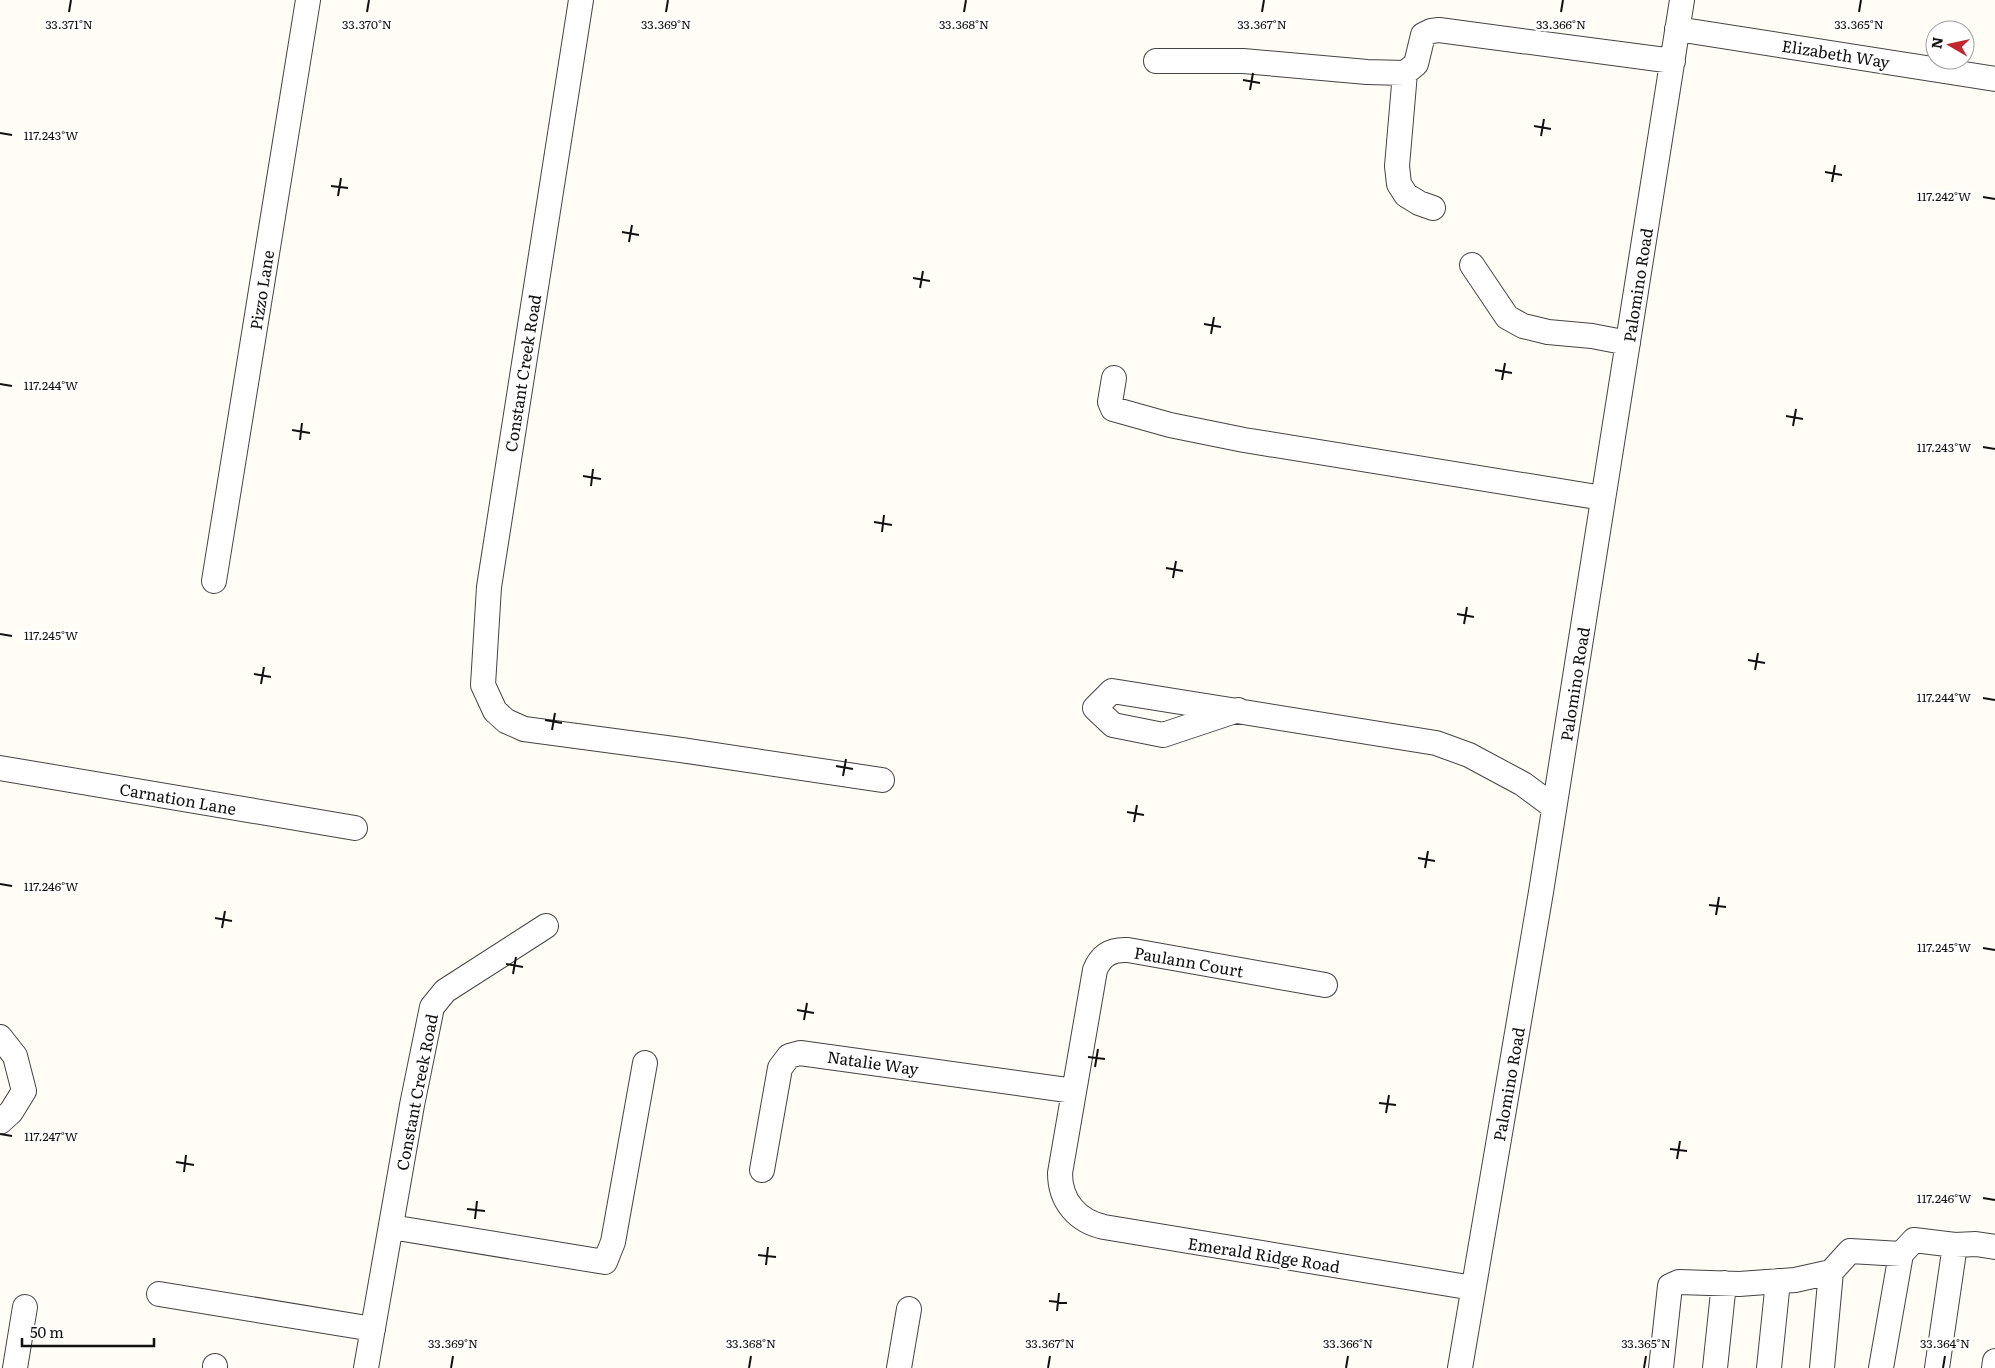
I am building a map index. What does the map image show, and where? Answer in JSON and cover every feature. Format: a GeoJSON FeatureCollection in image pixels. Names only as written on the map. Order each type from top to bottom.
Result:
{"type":"FeatureCollection","features":[{"type":"Feature","properties":{"kind":"street","name":"Pizzo Lane"},"geometry":{"type":"LineString","coordinates":[[214,581],[308,0]]}},
{"type":"Feature","properties":{"kind":"street","name":"Constant Creek Road"},"geometry":{"type":"LineString","coordinates":[[581,0],[489,587],[483,685],[495,711],[506,721],[524,729],[690,751],[882,780]]}},
{"type":"Feature","properties":{"kind":"street","name":"Palomino Road"},"geometry":{"type":"LineString","coordinates":[[1460,1368],[1554,807],[1682,0]]}},
{"type":"Feature","properties":{"kind":"street","name":"Elizabeth Way"},"geometry":{"type":"LineString","coordinates":[[1677,29],[1995,79]]}},
{"type":"Feature","properties":{"kind":"street"},"geometry":{"type":"LineString","coordinates":[[1156,61],[1243,60],[1367,72],[1405,73],[1416,64],[1423,35],[1431,30],[1439,30],[1673,61]]}},
{"type":"Feature","properties":{"kind":"street"},"geometry":{"type":"LineString","coordinates":[[1405,73],[1397,166],[1399,184],[1406,195],[1419,203],[1433,208]]}},
{"type":"Feature","properties":{"kind":"street"},"geometry":{"type":"LineString","coordinates":[[1472,265],[1507,317],[1523,326],[1548,332],[1592,336],[1628,343]]}},
{"type":"Feature","properties":{"kind":"street"},"geometry":{"type":"LineString","coordinates":[[1114,378],[1110,402],[1112,409],[1170,425],[1244,440],[1603,498]]}},
{"type":"Feature","properties":{"kind":"street"},"geometry":{"type":"LineString","coordinates":[[1238,710],[1163,735],[1113,725],[1096,708],[1112,691],[1238,710],[1436,743],[1469,755],[1523,784],[1554,807]]}},
{"type":"Feature","properties":{"kind":"street","name":"Carnation Lane"},"geometry":{"type":"LineString","coordinates":[[0,768],[356,828]]}},
{"type":"Feature","properties":{"kind":"street","name":"Constant Creek Road"},"geometry":{"type":"LineString","coordinates":[[366,1368],[412,1105],[432,1007],[445,991],[546,926]]}},
{"type":"Feature","properties":{"kind":"street","name":"Paulann Court"},"geometry":{"type":"LineString","coordinates":[[1065,1200],[1060,1173],[1095,970],[1102,958],[1110,952],[1128,950],[1325,985]]}},
{"type":"Feature","properties":{"kind":"street"},"geometry":{"type":"LineString","coordinates":[[0,1037],[16,1056],[24,1090],[11,1112],[0,1122]]}},
{"type":"Feature","properties":{"kind":"street","name":"Natalie Way"},"geometry":{"type":"LineString","coordinates":[[762,1170],[780,1068],[789,1056],[800,1053],[1074,1091]]}},
{"type":"Feature","properties":{"kind":"street"},"geometry":{"type":"LineString","coordinates":[[390,1227],[604,1262],[613,1242],[645,1064]]}},
{"type":"Feature","properties":{"kind":"street","name":"Emerald Ridge Road"},"geometry":{"type":"LineString","coordinates":[[1065,1200],[1083,1219],[1104,1227],[1473,1288]]}},
{"type":"Feature","properties":{"kind":"street"},"geometry":{"type":"LineString","coordinates":[[1881,1368],[1901,1254],[1914,1240],[1995,1247]]}},
{"type":"Feature","properties":{"kind":"street"},"geometry":{"type":"LineString","coordinates":[[1937,1368],[1956,1245]]}},
{"type":"Feature","properties":{"kind":"street"},"geometry":{"type":"LineString","coordinates":[[1660,1368],[1670,1286],[1679,1282],[1724,1283],[1795,1280],[1831,1272],[1850,1251],[1901,1254]]}},
{"type":"Feature","properties":{"kind":"street"},"geometry":{"type":"LineString","coordinates":[[1822,1368],[1831,1272]]}},
{"type":"Feature","properties":{"kind":"street"},"geometry":{"type":"LineString","coordinates":[[1769,1368],[1778,1282]]}},
{"type":"Feature","properties":{"kind":"street"},"geometry":{"type":"LineString","coordinates":[[1715,1368],[1724,1283]]}},
{"type":"Feature","properties":{"kind":"street"},"geometry":{"type":"LineString","coordinates":[[159,1294],[373,1330]]}},
{"type":"Feature","properties":{"kind":"street"},"geometry":{"type":"LineString","coordinates":[[15,1368],[25,1307]]}},
{"type":"Feature","properties":{"kind":"street"},"geometry":{"type":"LineString","coordinates":[[899,1368],[909,1310]]}},
{"type":"Feature","properties":{"kind":"street"},"geometry":{"type":"LineString","coordinates":[[1994,1368],[1995,1361]]}}]}
